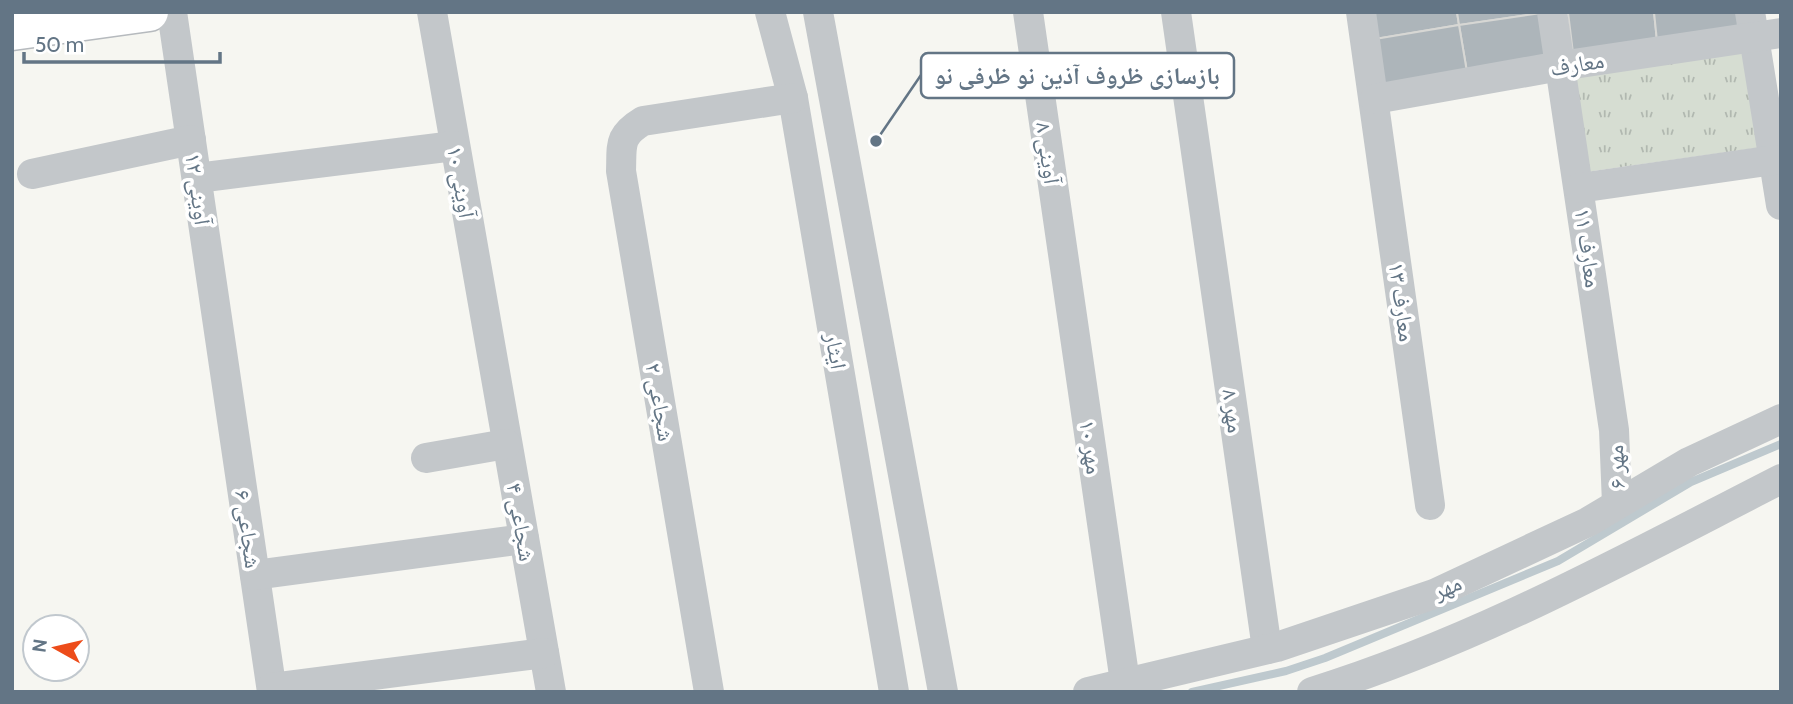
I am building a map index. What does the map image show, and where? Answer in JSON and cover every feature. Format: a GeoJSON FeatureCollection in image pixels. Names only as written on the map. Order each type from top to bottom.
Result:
{"type":"FeatureCollection","features":[{"type":"Feature","properties":{"kind":"main road"},"geometry":{"type":"LineString","coordinates":[[12,31],[149,12]]}},
{"type":"Feature","properties":{"kind":"street","name":"۱۲ آوینی"},"geometry":{"type":"LineString","coordinates":[[172,12],[225,366]]}},
{"type":"Feature","properties":{"kind":"street","name":"۱۰ آوینی"},"geometry":{"type":"LineString","coordinates":[[432,12],[490,351]]}},
{"type":"Feature","properties":{"kind":"street","name":"ایثار"},"geometry":{"type":"LineString","coordinates":[[770,12],[793,98],[894,692]]}},
{"type":"Feature","properties":{"kind":"street","name":"ایثار"},"geometry":{"type":"LineString","coordinates":[[818,12],[943,692]]}},
{"type":"Feature","properties":{"kind":"street","name":"۸ آوینی"},"geometry":{"type":"LineString","coordinates":[[1028,12],[1057,211]]}},
{"type":"Feature","properties":{"kind":"street","name":"مهر ۸"},"geometry":{"type":"LineString","coordinates":[[1176,12],[1267,649]]}},
{"type":"Feature","properties":{"kind":"street","name":"معارف ۱۳"},"geometry":{"type":"LineString","coordinates":[[1361,12],[1430,505]]}},
{"type":"Feature","properties":{"kind":"street","name":"معارف ۱۱"},"geometry":{"type":"LineString","coordinates":[[1552,12],[1614,430]]}},
{"type":"Feature","properties":{"kind":"street"},"geometry":{"type":"LineString","coordinates":[[1761,28],[1781,205]]}},
{"type":"Feature","properties":{"kind":"street","name":"معارف"},"geometry":{"type":"LineString","coordinates":[[1374,99],[1761,28]]}},
{"type":"Feature","properties":{"kind":"street","name":"شجاعی ۲"},"geometry":{"type":"LineString","coordinates":[[709,692],[621,172],[622,143],[628,130],[643,121],[793,98]]}},
{"type":"Feature","properties":{"kind":"street"},"geometry":{"type":"LineString","coordinates":[[32,174],[191,140]]}},
{"type":"Feature","properties":{"kind":"street"},"geometry":{"type":"LineString","coordinates":[[197,178],[454,146]]}},
{"type":"Feature","properties":{"kind":"street"},"geometry":{"type":"LineString","coordinates":[[1579,188],[1774,160]]}},
{"type":"Feature","properties":{"kind":"street","name":"مهر ۱۰"},"geometry":{"type":"LineString","coordinates":[[1057,211],[1125,682]]}},
{"type":"Feature","properties":{"kind":"street","name":"شجاعی ۴"},"geometry":{"type":"LineString","coordinates":[[490,351],[551,692]]}},
{"type":"Feature","properties":{"kind":"street","name":"شجاعی ۶"},"geometry":{"type":"LineString","coordinates":[[225,366],[272,690]]}},
{"type":"Feature","properties":{"kind":"street","name":"مهر"},"geometry":{"type":"LineString","coordinates":[[1088,692],[1267,649],[1434,594],[1588,522],[1689,462],[1781,419]]}},
{"type":"Feature","properties":{"kind":"street","name":"مهر ۶"},"geometry":{"type":"LineString","coordinates":[[1614,430],[1618,504]]}},
{"type":"Feature","properties":{"kind":"street"},"geometry":{"type":"LineString","coordinates":[[426,458],[506,444]]}},
{"type":"Feature","properties":{"kind":"street"},"geometry":{"type":"LineString","coordinates":[[1312,692],[1376,672],[1468,635],[1781,479]]}},
{"type":"Feature","properties":{"kind":"street"},"geometry":{"type":"LineString","coordinates":[[255,575],[524,539]]}},
{"type":"Feature","properties":{"kind":"street"},"geometry":{"type":"LineString","coordinates":[[272,690],[544,653]]}},
{"type":"Feature","properties":{"kind":"green space"},"geometry":{"type":"Polygon","coordinates":[[[1750,52],[1763,147],[1586,172],[1573,77],[1750,52]]]}},
{"type":"Feature","properties":{"kind":"building"},"geometry":{"type":"Polygon","coordinates":[[[1371,12],[1457,12],[1459,25],[1375,39],[1371,12]]]}},
{"type":"Feature","properties":{"kind":"building"},"geometry":{"type":"Polygon","coordinates":[[[1457,12],[1541,12],[1541,13],[1459,25],[1457,12]]]}},
{"type":"Feature","properties":{"kind":"building"},"geometry":{"type":"Polygon","coordinates":[[[1568,12],[1654,12],[1657,41],[1573,53],[1568,12]]]}},
{"type":"Feature","properties":{"kind":"building"},"geometry":{"type":"Polygon","coordinates":[[[1654,12],[1742,12],[1744,29],[1657,41],[1654,12]]]}},
{"type":"Feature","properties":{"kind":"building"},"geometry":{"type":"Polygon","coordinates":[[[1541,13],[1548,60],[1467,72],[1459,25],[1541,13]]]}},
{"type":"Feature","properties":{"kind":"building"},"geometry":{"type":"Polygon","coordinates":[[[1459,25],[1467,72],[1383,86],[1375,39],[1459,25]]]}},
{"type":"Feature","properties":{"kind":"waterway"},"geometry":{"type":"LineString","coordinates":[[1192,692],[1286,671],[1325,658],[1558,561],[1691,482],[1781,444]]}},
{"type":"Feature","properties":{"kind":"place","name":"بازسازی ظروف آذین نو ظرفی نو"},"geometry":{"type":"Point","coordinates":[876,141]}}]}
